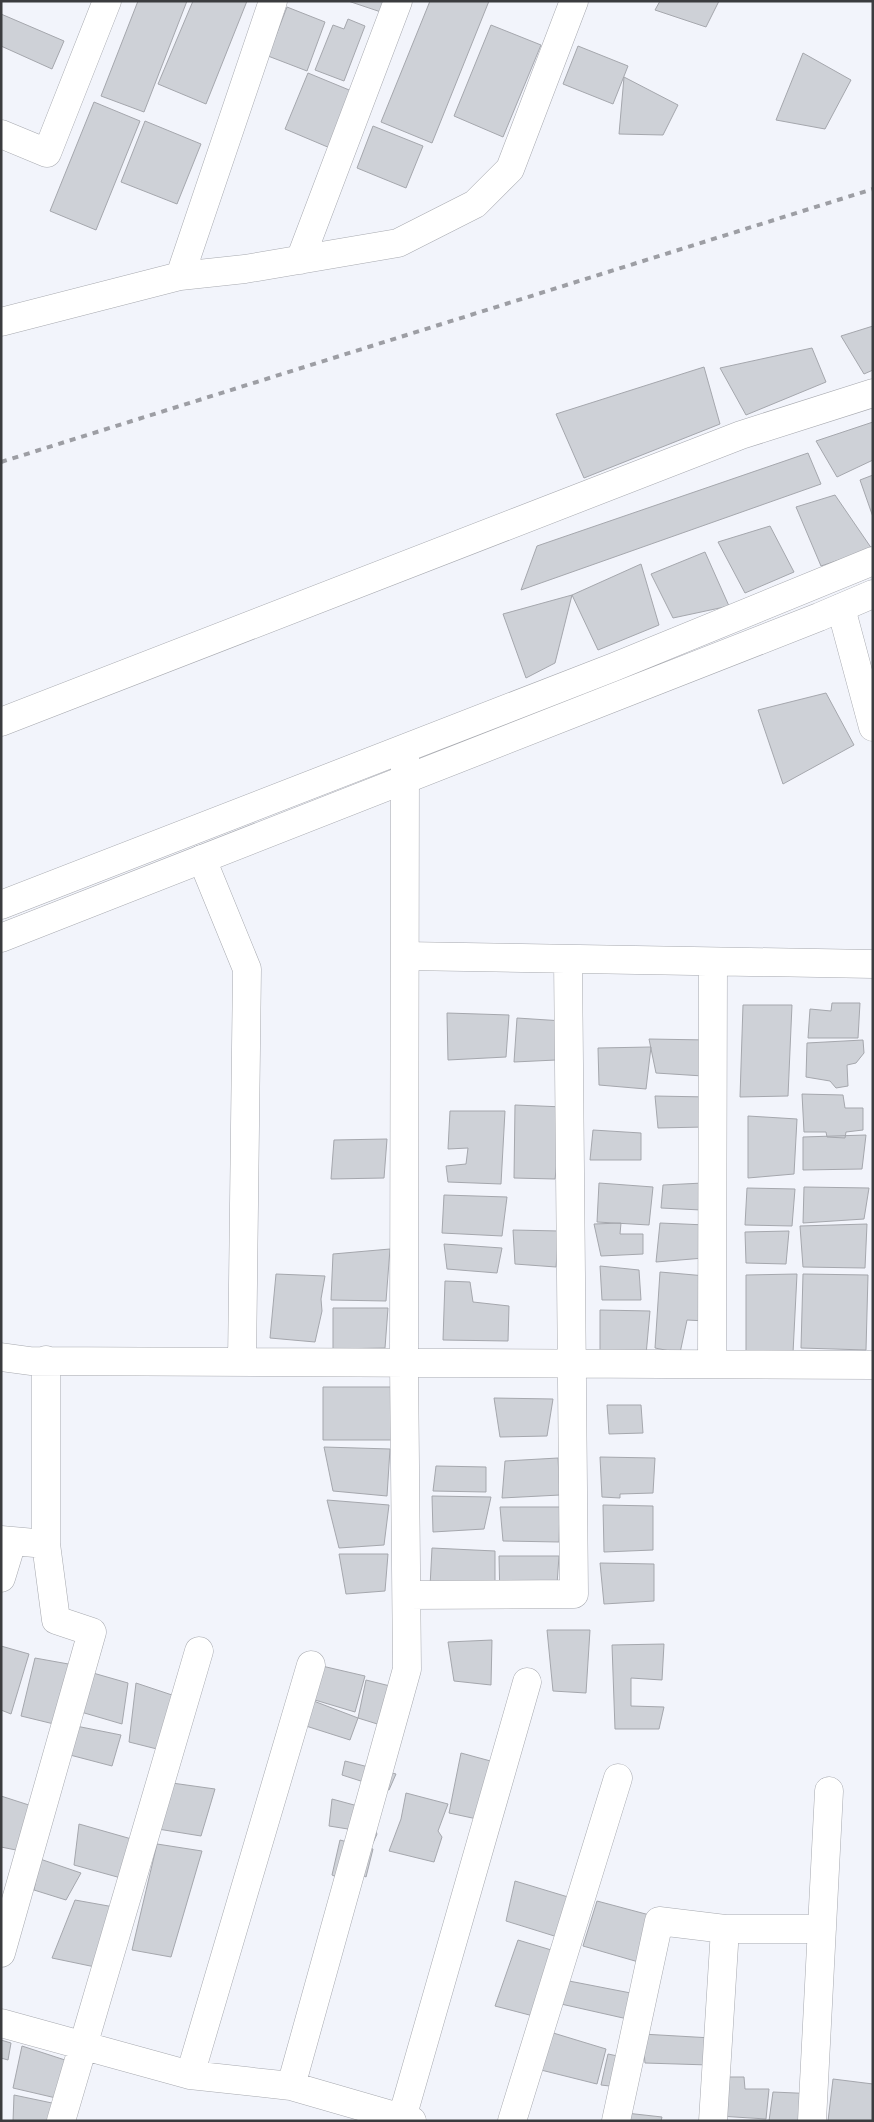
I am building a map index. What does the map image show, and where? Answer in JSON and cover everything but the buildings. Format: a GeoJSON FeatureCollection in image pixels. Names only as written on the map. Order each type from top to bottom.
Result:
{"type":"FeatureCollection","features":[{"type":"Feature","properties":{"kind":"street"},"geometry":{"type":"LineString","coordinates":[[1,134],[47,153],[107,1]]}},
{"type":"Feature","properties":{"kind":"street"},"geometry":{"type":"LineString","coordinates":[[180,276],[273,1]]}},
{"type":"Feature","properties":{"kind":"street"},"geometry":{"type":"LineString","coordinates":[[300,260],[398,1]]}},
{"type":"Feature","properties":{"kind":"street"},"geometry":{"type":"LineString","coordinates":[[1,322],[180,276],[300,260],[398,243],[475,204],[510,168],[574,1]]}},
{"type":"Feature","properties":{"kind":"street"},"geometry":{"type":"LineString","coordinates":[[1,722],[742,435],[873,393]]}},
{"type":"Feature","properties":{"kind":"street"},"geometry":{"type":"LineString","coordinates":[[1,905],[614,667],[873,561]]}},
{"type":"Feature","properties":{"kind":"street"},"geometry":{"type":"LineString","coordinates":[[1,938],[873,594]]}},
{"type":"Feature","properties":{"kind":"street"},"geometry":{"type":"LineString","coordinates":[[840,608],[873,727]]}},
{"type":"Feature","properties":{"kind":"street"},"geometry":{"type":"LineString","coordinates":[[291,2086],[407,1669],[404,1363],[405,748]]}},
{"type":"Feature","properties":{"kind":"street"},"geometry":{"type":"LineString","coordinates":[[202,859],[247,969],[242,1362]]}},
{"type":"Feature","properties":{"kind":"street"},"geometry":{"type":"LineString","coordinates":[[405,956],[873,964]]}},
{"type":"Feature","properties":{"kind":"street"},"geometry":{"type":"LineString","coordinates":[[407,1595],[574,1594],[568,959]]}},
{"type":"Feature","properties":{"kind":"street"},"geometry":{"type":"LineString","coordinates":[[712,1364],[713,962]]}},
{"type":"Feature","properties":{"kind":"street"},"geometry":{"type":"LineString","coordinates":[[1,1357],[46,1360],[242,1362],[873,1365]]}},
{"type":"Feature","properties":{"kind":"street"},"geometry":{"type":"LineString","coordinates":[[1,1953],[92,1632],[56,1620],[46,1544],[46,1360]]}},
{"type":"Feature","properties":{"kind":"street"},"geometry":{"type":"LineString","coordinates":[[1,1578],[7,1541],[46,1544]]}},
{"type":"Feature","properties":{"kind":"street"},"geometry":{"type":"LineString","coordinates":[[61,2121],[199,1651]]}},
{"type":"Feature","properties":{"kind":"street"},"geometry":{"type":"LineString","coordinates":[[190,2075],[311,1665]]}},
{"type":"Feature","properties":{"kind":"street"},"geometry":{"type":"LineString","coordinates":[[1,2023],[190,2075],[291,2086],[407,2119],[527,1682]]}},
{"type":"Feature","properties":{"kind":"street"},"geometry":{"type":"LineString","coordinates":[[512,2121],[618,1778]]}},
{"type":"Feature","properties":{"kind":"street"},"geometry":{"type":"LineString","coordinates":[[812,2121],[829,1791]]}},
{"type":"Feature","properties":{"kind":"street"},"geometry":{"type":"LineString","coordinates":[[616,2121],[659,1921],[725,1929],[822,1929]]}},
{"type":"Feature","properties":{"kind":"street"},"geometry":{"type":"LineString","coordinates":[[713,2121],[725,1929]]}},
{"type":"Feature","properties":{"kind":"railway"},"geometry":{"type":"LineString","coordinates":[[1,462],[873,189]]}}]}
